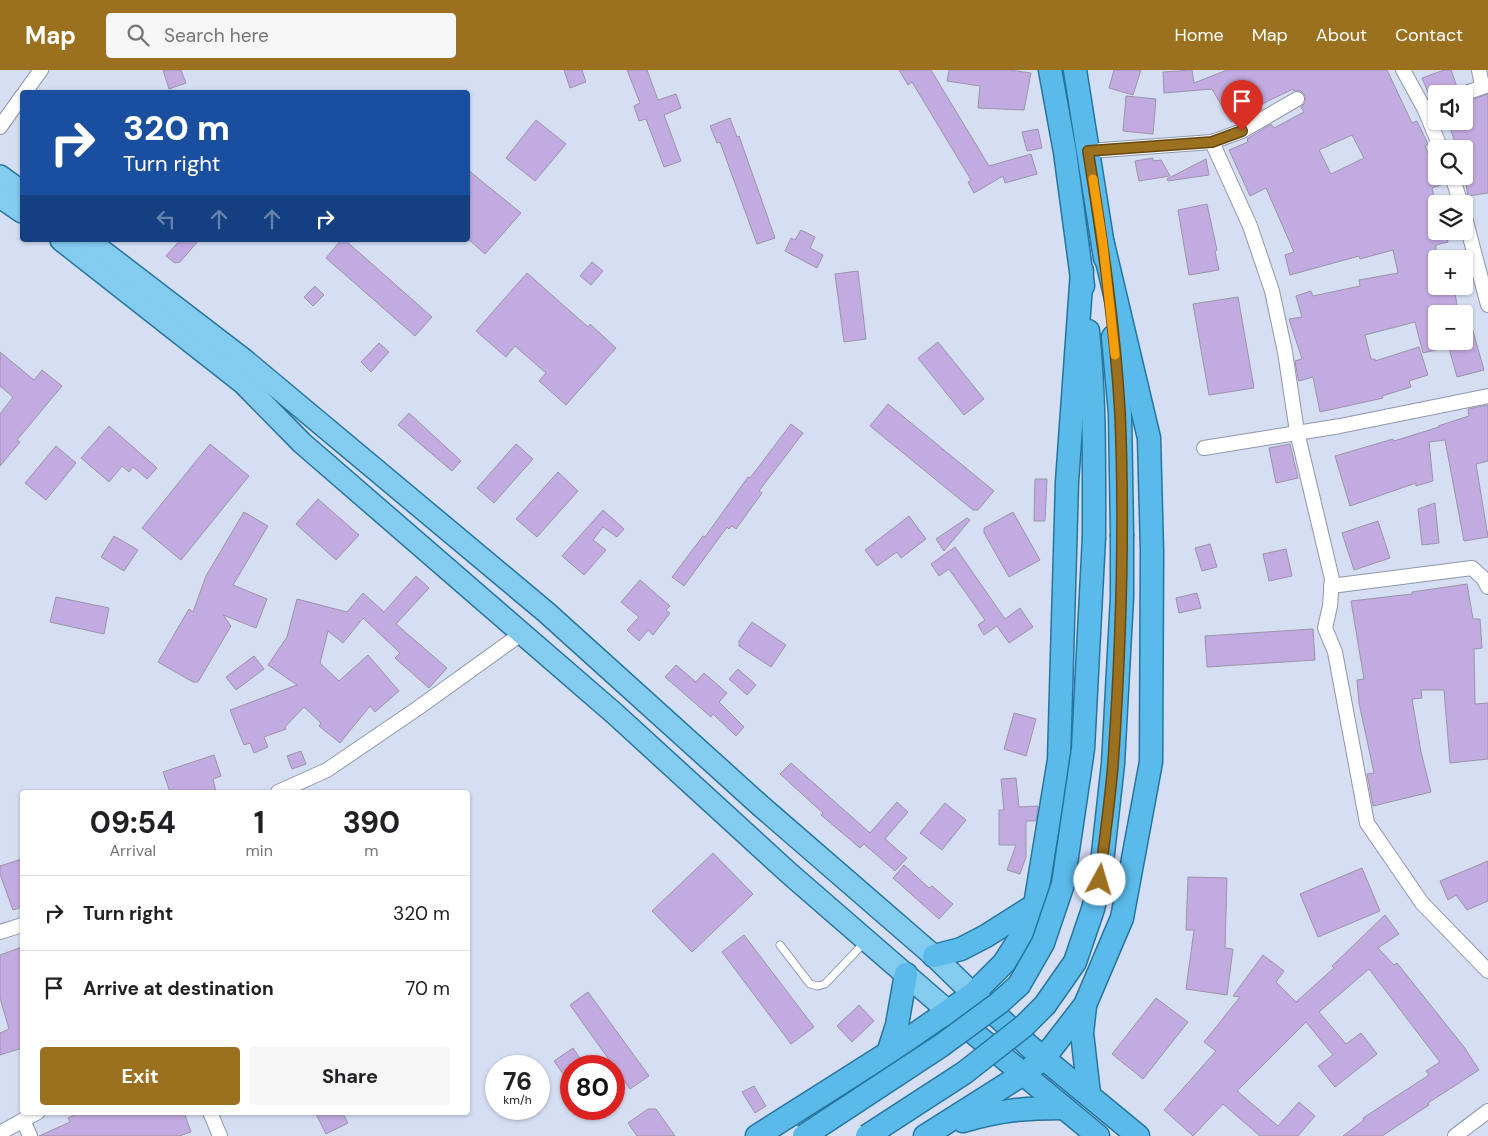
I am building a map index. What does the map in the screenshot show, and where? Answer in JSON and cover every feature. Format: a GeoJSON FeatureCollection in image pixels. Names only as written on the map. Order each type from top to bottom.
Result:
{"type":"FeatureCollection","features":[{"type":"Feature","properties":{"kind":"highway"},"geometry":{"type":"LineString","coordinates":[[804,1136],[942,1045],[999,1003],[1019,985],[1043,942],[1063,884],[1083,749],[1094,537],[1091,362],[1082,271],[1065,152],[1050,70]]}},
{"type":"Feature","properties":{"kind":"highway"},"geometry":{"type":"LineString","coordinates":[[867,1136],[964,1073],[1024,1026],[1045,1006],[1075,962],[1093,909],[1100,880],[1112,764],[1122,597],[1120,412],[1103,244],[1075,70]]}},
{"type":"Feature","properties":{"kind":"highway"},"geometry":{"type":"LineString","coordinates":[[928,1134],[1023,1074],[1044,1058],[1085,1005],[1122,918],[1150,762],[1152,551],[1149,438],[1103,244]]}},
{"type":"Feature","properties":{"kind":"highway"},"geometry":{"type":"LineString","coordinates":[[757,1136],[888,1053],[973,994],[1004,963],[1027,926],[1035,905],[1059,760],[1067,482],[1082,271]]}},
{"type":"Feature","properties":{"kind":"highway"},"geometry":{"type":"LineString","coordinates":[[934,956],[960,949],[986,936],[1035,905]]}},
{"type":"Feature","properties":{"kind":"highway"},"geometry":{"type":"LineString","coordinates":[[888,1053],[897,1025],[906,974]]}},
{"type":"Feature","properties":{"kind":"highway"},"geometry":{"type":"LineString","coordinates":[[973,994],[1044,1058],[1138,1136]]}},
{"type":"Feature","properties":{"kind":"highway"},"geometry":{"type":"LineString","coordinates":[[1085,1005],[1082,1033],[1088,1094]]}},
{"type":"Feature","properties":{"kind":"highway"},"geometry":{"type":"LineString","coordinates":[[949,1012],[1098,1136]]}},
{"type":"Feature","properties":{"kind":"highway"},"geometry":{"type":"LineString","coordinates":[[928,1134],[992,1112],[1020,1108],[1064,1108]]}},
{"type":"Feature","properties":{"kind":"main road"},"geometry":{"type":"LineString","coordinates":[[0,176],[20,191]]}},
{"type":"Feature","properties":{"kind":"main road"},"geometry":{"type":"LineString","coordinates":[[0,197],[20,211]]}},
{"type":"Feature","properties":{"kind":"main road"},"geometry":{"type":"LineString","coordinates":[[64,242],[243,383],[302,444],[615,714],[790,874],[949,1012]]}},
{"type":"Feature","properties":{"kind":"main road"},"geometry":{"type":"LineString","coordinates":[[91,242],[242,358],[546,612],[754,801],[934,956],[973,994]]}},
{"type":"Feature","properties":{"kind":"street"},"geometry":{"type":"LineString","coordinates":[[26,90],[41,70]]}},
{"type":"Feature","properties":{"kind":"street"},"geometry":{"type":"LineString","coordinates":[[1403,70],[1428,105]]}},
{"type":"Feature","properties":{"kind":"street"},"geometry":{"type":"LineString","coordinates":[[1473,90],[1485,86],[1479,70]]}},
{"type":"Feature","properties":{"kind":"street"},"geometry":{"type":"LineString","coordinates":[[1088,151],[1212,142],[1242,131],[1297,98]]}},
{"type":"Feature","properties":{"kind":"street"},"geometry":{"type":"LineString","coordinates":[[0,127],[20,99]]}},
{"type":"Feature","properties":{"kind":"street"},"geometry":{"type":"LineString","coordinates":[[1212,142],[1250,226],[1272,291],[1285,352],[1297,432],[1332,578],[1330,606],[1325,628],[1335,652],[1366,823],[1422,902],[1488,971]]}},
{"type":"Feature","properties":{"kind":"street"},"geometry":{"type":"LineString","coordinates":[[1471,240],[1488,305]]}},
{"type":"Feature","properties":{"kind":"street"},"geometry":{"type":"LineString","coordinates":[[1204,448],[1340,426],[1488,396]]}},
{"type":"Feature","properties":{"kind":"street"},"geometry":{"type":"LineString","coordinates":[[1331,586],[1472,568],[1488,587]]}},
{"type":"Feature","properties":{"kind":"street"},"geometry":{"type":"LineString","coordinates":[[282,790],[327,770],[521,634]]}},
{"type":"Feature","properties":{"kind":"street"},"geometry":{"type":"LineString","coordinates":[[0,932],[20,926]]}},
{"type":"Feature","properties":{"kind":"street"},"geometry":{"type":"LineString","coordinates":[[1455,1136],[1488,1111]]}},
{"type":"Feature","properties":{"kind":"street"},"geometry":{"type":"LineString","coordinates":[[0,1133],[32,1115]]}},
{"type":"Feature","properties":{"kind":"street"},"geometry":{"type":"LineString","coordinates":[[211,1115],[220,1136]]}},
{"type":"Feature","properties":{"kind":"street"},"geometry":{"type":"LineString","coordinates":[[23,1120],[30,1136]]}},
{"type":"Feature","properties":{"kind":"lane"},"geometry":{"type":"LineString","coordinates":[[780,946],[810,984],[818,986],[825,984],[867,940]]}},
{"type":"Feature","properties":{"kind":"building"},"geometry":{"type":"Polygon","coordinates":[[[163,70],[181,70],[186,83],[169,89],[163,70]]]}},
{"type":"Feature","properties":{"kind":"building"},"geometry":{"type":"Polygon","coordinates":[[[564,70],[582,70],[586,82],[570,88],[564,70]]]}},
{"type":"Feature","properties":{"kind":"building"},"geometry":{"type":"Polygon","coordinates":[[[627,70],[647,70],[658,100],[676,94],[681,108],[664,115],[681,161],[664,167],[646,119],[639,121],[634,106],[640,103],[627,70]]]}},
{"type":"Feature","properties":{"kind":"building"},"geometry":{"type":"Polygon","coordinates":[[[899,70],[931,70],[989,166],[1031,154],[1037,174],[1005,183],[1003,176],[974,193],[968,182],[971,180],[912,82],[908,85],[899,70]]]}},
{"type":"Feature","properties":{"kind":"building"},"geometry":{"type":"Polygon","coordinates":[[[949,70],[1009,70],[1031,73],[1024,110],[978,108],[980,86],[947,81],[949,70]]]}},
{"type":"Feature","properties":{"kind":"building"},"geometry":{"type":"Polygon","coordinates":[[[1114,70],[1141,70],[1133,95],[1109,88],[1114,70]]]}},
{"type":"Feature","properties":{"kind":"building"},"geometry":{"type":"Polygon","coordinates":[[[1192,70],[1194,83],[1227,70],[1387,70],[1412,123],[1417,121],[1428,144],[1425,146],[1428,153],[1428,185],[1441,185],[1432,188],[1434,195],[1428,195],[1428,240],[1447,240],[1448,242],[1436,245],[1436,250],[1428,250],[1428,295],[1455,295],[1457,305],[1428,305],[1428,350],[1436,350],[1423,353],[1415,322],[1365,335],[1371,359],[1375,359],[1375,361],[1419,347],[1428,375],[1409,381],[1411,387],[1382,396],[1383,398],[1320,412],[1313,377],[1299,381],[1298,378],[1295,361],[1302,359],[1289,319],[1302,317],[1296,296],[1311,291],[1313,296],[1360,286],[1359,280],[1398,273],[1393,250],[1360,259],[1359,256],[1290,275],[1285,255],[1294,252],[1266,188],[1250,196],[1229,150],[1248,142],[1247,139],[1271,124],[1274,128],[1304,112],[1301,107],[1305,103],[1305,95],[1301,91],[1294,91],[1293,89],[1260,105],[1262,109],[1248,117],[1246,114],[1231,122],[1212,89],[1164,93],[1163,72],[1192,70]],[[1352,135],[1319,150],[1331,174],[1364,158],[1352,135]]]}},
{"type":"Feature","properties":{"kind":"building"},"geometry":{"type":"Polygon","coordinates":[[[1444,70],[1451,70],[1456,85],[1428,85],[1428,92],[1422,78],[1444,70]]]}},
{"type":"Feature","properties":{"kind":"building"},"geometry":{"type":"Polygon","coordinates":[[[1488,94],[1488,193],[1473,195],[1468,195],[1466,185],[1473,185],[1473,140],[1454,140],[1451,130],[1473,130],[1473,99],[1488,94]]]}},
{"type":"Feature","properties":{"kind":"building"},"geometry":{"type":"Polygon","coordinates":[[[1126,96],[1156,99],[1153,134],[1123,131],[1126,96]]]}},
{"type":"Feature","properties":{"kind":"building"},"geometry":{"type":"Polygon","coordinates":[[[730,118],[737,137],[739,136],[775,238],[757,244],[720,142],[717,143],[710,126],[730,118]]]}},
{"type":"Feature","properties":{"kind":"building"},"geometry":{"type":"Polygon","coordinates":[[[536,120],[566,144],[535,181],[506,158],[536,120]]]}},
{"type":"Feature","properties":{"kind":"building"},"geometry":{"type":"Polygon","coordinates":[[[1038,129],[1042,148],[1027,151],[1022,132],[1038,129]]]}},
{"type":"Feature","properties":{"kind":"building"},"geometry":{"type":"Polygon","coordinates":[[[1153,158],[1153,161],[1161,160],[1170,176],[1139,181],[1135,161],[1153,158]]]}},
{"type":"Feature","properties":{"kind":"building"},"geometry":{"type":"Polygon","coordinates":[[[1206,159],[1209,175],[1168,181],[1167,179],[1206,159]]]}},
{"type":"Feature","properties":{"kind":"building"},"geometry":{"type":"Polygon","coordinates":[[[470,172],[521,213],[485,254],[470,241],[470,172]]]}},
{"type":"Feature","properties":{"kind":"building"},"geometry":{"type":"Polygon","coordinates":[[[1207,204],[1217,250],[1215,251],[1219,270],[1189,275],[1178,210],[1207,204]]]}},
{"type":"Feature","properties":{"kind":"building"},"geometry":{"type":"Polygon","coordinates":[[[801,230],[815,237],[810,248],[823,255],[817,268],[785,251],[791,238],[795,240],[801,230]]]}},
{"type":"Feature","properties":{"kind":"building"},"geometry":{"type":"Polygon","coordinates":[[[178,242],[197,242],[180,262],[175,263],[166,256],[178,242]]]}},
{"type":"Feature","properties":{"kind":"building"},"geometry":{"type":"Polygon","coordinates":[[[339,242],[347,242],[432,317],[415,336],[326,258],[339,242]]]}},
{"type":"Feature","properties":{"kind":"building"},"geometry":{"type":"Polygon","coordinates":[[[592,262],[603,271],[591,285],[580,276],[592,262]]]}},
{"type":"Feature","properties":{"kind":"building"},"geometry":{"type":"Polygon","coordinates":[[[858,271],[866,339],[844,342],[835,274],[858,271]]]}},
{"type":"Feature","properties":{"kind":"building"},"geometry":{"type":"Polygon","coordinates":[[[527,273],[588,327],[590,324],[616,348],[566,405],[539,381],[546,373],[515,346],[506,357],[476,331],[527,273]]]}},
{"type":"Feature","properties":{"kind":"building"},"geometry":{"type":"Polygon","coordinates":[[[315,286],[324,295],[313,306],[304,297],[315,286]]]}},
{"type":"Feature","properties":{"kind":"building"},"geometry":{"type":"Polygon","coordinates":[[[1238,297],[1254,388],[1209,395],[1193,304],[1238,297]]]}},
{"type":"Feature","properties":{"kind":"building"},"geometry":{"type":"Polygon","coordinates":[[[1473,331],[1484,370],[1457,377],[1450,350],[1473,350],[1473,331]]]}},
{"type":"Feature","properties":{"kind":"building"},"geometry":{"type":"Polygon","coordinates":[[[938,342],[984,399],[964,415],[918,358],[938,342]]]}},
{"type":"Feature","properties":{"kind":"building"},"geometry":{"type":"Polygon","coordinates":[[[379,343],[389,352],[371,372],[361,362],[379,343]]]}},
{"type":"Feature","properties":{"kind":"building"},"geometry":{"type":"Polygon","coordinates":[[[0,352],[34,380],[42,370],[62,386],[17,440],[20,442],[0,466],[0,414],[13,397],[0,386],[0,352]]]}},
{"type":"Feature","properties":{"kind":"building"},"geometry":{"type":"Polygon","coordinates":[[[888,404],[994,491],[978,510],[973,510],[870,426],[888,404]]]}},
{"type":"Feature","properties":{"kind":"building"},"geometry":{"type":"Polygon","coordinates":[[[1488,405],[1488,461],[1476,464],[1488,537],[1464,541],[1445,440],[1429,442],[1433,481],[1416,486],[1416,483],[1350,506],[1335,456],[1439,427],[1469,416],[1468,409],[1488,405]]]}},
{"type":"Feature","properties":{"kind":"building"},"geometry":{"type":"Polygon","coordinates":[[[409,413],[461,461],[452,471],[398,425],[409,413]]]}},
{"type":"Feature","properties":{"kind":"building"},"geometry":{"type":"Polygon","coordinates":[[[791,424],[803,433],[759,491],[762,493],[736,529],[732,526],[729,529],[727,527],[684,586],[672,577],[791,424]]]}},
{"type":"Feature","properties":{"kind":"building"},"geometry":{"type":"Polygon","coordinates":[[[109,426],[157,468],[147,479],[133,467],[129,472],[122,466],[109,482],[81,458],[109,426]]]}},
{"type":"Feature","properties":{"kind":"building"},"geometry":{"type":"Polygon","coordinates":[[[210,444],[249,476],[181,560],[142,528],[210,444]]]}},
{"type":"Feature","properties":{"kind":"building"},"geometry":{"type":"Polygon","coordinates":[[[516,444],[533,459],[494,503],[477,488],[516,444]]]}},
{"type":"Feature","properties":{"kind":"building"},"geometry":{"type":"Polygon","coordinates":[[[1290,444],[1298,478],[1276,483],[1269,448],[1290,444]]]}},
{"type":"Feature","properties":{"kind":"building"},"geometry":{"type":"Polygon","coordinates":[[[56,446],[76,463],[46,500],[25,483],[56,446]]]}},
{"type":"Feature","properties":{"kind":"building"},"geometry":{"type":"Polygon","coordinates":[[[558,472],[578,491],[537,537],[516,519],[558,472]]]}},
{"type":"Feature","properties":{"kind":"building"},"geometry":{"type":"Polygon","coordinates":[[[1035,479],[1047,479],[1045,521],[1034,521],[1035,479]]]}},
{"type":"Feature","properties":{"kind":"building"},"geometry":{"type":"Polygon","coordinates":[[[318,499],[359,535],[336,560],[296,524],[318,499]]]}},
{"type":"Feature","properties":{"kind":"building"},"geometry":{"type":"Polygon","coordinates":[[[1435,503],[1439,543],[1422,545],[1418,509],[1435,503]]]}},
{"type":"Feature","properties":{"kind":"building"},"geometry":{"type":"Polygon","coordinates":[[[603,510],[624,529],[617,537],[603,527],[593,540],[606,550],[584,575],[562,556],[603,510]]]}},
{"type":"Feature","properties":{"kind":"building"},"geometry":{"type":"Polygon","coordinates":[[[244,512],[268,526],[233,585],[267,599],[256,628],[223,615],[231,626],[198,682],[193,682],[158,662],[189,609],[193,612],[206,576],[244,512]]]}},
{"type":"Feature","properties":{"kind":"building"},"geometry":{"type":"Polygon","coordinates":[[[1013,512],[1040,560],[1009,577],[984,533],[984,528],[1013,512]]]}},
{"type":"Feature","properties":{"kind":"building"},"geometry":{"type":"Polygon","coordinates":[[[909,516],[926,539],[901,558],[897,552],[877,566],[865,550],[909,516]]]}},
{"type":"Feature","properties":{"kind":"building"},"geometry":{"type":"Polygon","coordinates":[[[967,518],[970,520],[944,551],[936,539],[967,518]]]}},
{"type":"Feature","properties":{"kind":"building"},"geometry":{"type":"Polygon","coordinates":[[[1378,521],[1390,558],[1354,570],[1342,533],[1378,521]]]}},
{"type":"Feature","properties":{"kind":"building"},"geometry":{"type":"Polygon","coordinates":[[[114,536],[138,550],[124,571],[101,557],[114,536]]]}},
{"type":"Feature","properties":{"kind":"building"},"geometry":{"type":"Polygon","coordinates":[[[1210,544],[1217,567],[1202,571],[1195,548],[1210,544]]]}},
{"type":"Feature","properties":{"kind":"building"},"geometry":{"type":"Polygon","coordinates":[[[955,547],[1005,619],[1020,608],[1033,627],[1009,643],[997,626],[984,635],[978,625],[985,620],[949,569],[939,576],[931,564],[955,547]]]}},
{"type":"Feature","properties":{"kind":"building"},"geometry":{"type":"Polygon","coordinates":[[[1286,549],[1292,576],[1269,581],[1263,554],[1286,549]]]}},
{"type":"Feature","properties":{"kind":"building"},"geometry":{"type":"Polygon","coordinates":[[[416,576],[429,588],[396,624],[447,668],[429,688],[395,658],[400,653],[363,618],[343,643],[328,631],[320,663],[339,681],[368,655],[399,691],[375,712],[370,706],[340,743],[319,726],[321,723],[304,707],[285,727],[286,729],[264,737],[268,747],[254,753],[250,743],[244,745],[230,710],[297,685],[268,665],[287,637],[297,599],[347,612],[363,593],[384,612],[416,576]]]}},
{"type":"Feature","properties":{"kind":"building"},"geometry":{"type":"Polygon","coordinates":[[[640,580],[670,606],[666,610],[670,613],[653,635],[648,630],[639,641],[627,630],[639,617],[621,602],[640,580]]]}},
{"type":"Feature","properties":{"kind":"building"},"geometry":{"type":"Polygon","coordinates":[[[1467,584],[1473,619],[1480,619],[1482,648],[1474,649],[1475,704],[1488,703],[1488,759],[1450,763],[1444,690],[1421,690],[1422,698],[1412,699],[1421,752],[1431,792],[1373,806],[1367,774],[1374,773],[1359,703],[1357,680],[1364,679],[1351,601],[1412,594],[1412,592],[1467,584]]]}},
{"type":"Feature","properties":{"kind":"building"},"geometry":{"type":"Polygon","coordinates":[[[1197,593],[1201,608],[1179,613],[1176,598],[1197,593]]]}},
{"type":"Feature","properties":{"kind":"building"},"geometry":{"type":"Polygon","coordinates":[[[56,597],[109,608],[104,634],[50,622],[56,597]]]}},
{"type":"Feature","properties":{"kind":"building"},"geometry":{"type":"Polygon","coordinates":[[[752,622],[786,645],[771,667],[739,646],[739,641],[752,622]]]}},
{"type":"Feature","properties":{"kind":"building"},"geometry":{"type":"Polygon","coordinates":[[[1313,629],[1315,660],[1207,667],[1205,636],[1313,629]]]}},
{"type":"Feature","properties":{"kind":"building"},"geometry":{"type":"Polygon","coordinates":[[[254,656],[264,669],[236,690],[226,677],[254,656]]]}},
{"type":"Feature","properties":{"kind":"building"},"geometry":{"type":"Polygon","coordinates":[[[676,665],[696,682],[704,673],[727,693],[719,702],[744,727],[736,736],[713,714],[711,717],[665,677],[676,665]]]}},
{"type":"Feature","properties":{"kind":"building"},"geometry":{"type":"Polygon","coordinates":[[[738,669],[756,685],[747,695],[729,679],[738,669]]]}},
{"type":"Feature","properties":{"kind":"building"},"geometry":{"type":"Polygon","coordinates":[[[1014,713],[1036,719],[1026,756],[1004,749],[1014,713]]]}},
{"type":"Feature","properties":{"kind":"building"},"geometry":{"type":"Polygon","coordinates":[[[301,751],[306,764],[292,769],[287,756],[301,751]]]}},
{"type":"Feature","properties":{"kind":"building"},"geometry":{"type":"Polygon","coordinates":[[[214,755],[221,776],[213,779],[216,790],[169,790],[163,772],[214,755]]]}},
{"type":"Feature","properties":{"kind":"building"},"geometry":{"type":"Polygon","coordinates":[[[791,763],[870,833],[897,802],[908,812],[885,839],[907,858],[895,871],[864,844],[860,848],[821,815],[823,813],[780,774],[791,763]]]}},
{"type":"Feature","properties":{"kind":"building"},"geometry":{"type":"Polygon","coordinates":[[[1016,778],[1019,807],[1038,806],[1036,821],[1026,821],[1026,857],[1020,874],[1007,870],[1016,845],[999,845],[999,810],[1004,810],[1001,779],[1016,778]]]}},
{"type":"Feature","properties":{"kind":"building"},"geometry":{"type":"Polygon","coordinates":[[[945,803],[966,820],[942,850],[920,833],[945,803]]]}},
{"type":"Feature","properties":{"kind":"building"},"geometry":{"type":"Polygon","coordinates":[[[713,853],[753,894],[692,952],[652,911],[713,853]]]}},
{"type":"Feature","properties":{"kind":"building"},"geometry":{"type":"Polygon","coordinates":[[[20,860],[20,908],[13,910],[0,874],[0,866],[20,860]]]}},
{"type":"Feature","properties":{"kind":"building"},"geometry":{"type":"Polygon","coordinates":[[[1488,861],[1488,901],[1467,910],[1456,895],[1448,900],[1440,881],[1488,861]]]}},
{"type":"Feature","properties":{"kind":"building"},"geometry":{"type":"Polygon","coordinates":[[[904,865],[929,888],[932,886],[953,904],[939,919],[893,878],[904,865]]]}},
{"type":"Feature","properties":{"kind":"building"},"geometry":{"type":"Polygon","coordinates":[[[1362,868],[1380,911],[1318,937],[1300,894],[1362,868]]]}},
{"type":"Feature","properties":{"kind":"building"},"geometry":{"type":"Polygon","coordinates":[[[1188,877],[1227,878],[1225,948],[1233,949],[1227,995],[1186,989],[1194,930],[1186,930],[1188,877]]]}},
{"type":"Feature","properties":{"kind":"building"},"geometry":{"type":"Polygon","coordinates":[[[1385,915],[1399,934],[1378,948],[1394,965],[1397,963],[1464,1047],[1479,1070],[1382,1136],[1343,1136],[1364,1120],[1363,1118],[1429,1075],[1426,1071],[1440,1062],[1369,969],[1319,1012],[1346,1044],[1361,1033],[1377,1054],[1335,1087],[1318,1066],[1333,1055],[1306,1022],[1237,1091],[1278,1126],[1299,1102],[1315,1116],[1298,1136],[1260,1136],[1223,1104],[1193,1136],[1164,1110],[1216,1051],[1204,1042],[1240,997],[1233,996],[1263,955],[1284,971],[1276,982],[1296,1002],[1334,968],[1332,966],[1385,915]]]}},
{"type":"Feature","properties":{"kind":"building"},"geometry":{"type":"Polygon","coordinates":[[[744,935],[814,1027],[791,1044],[722,952],[744,935]]]}},
{"type":"Feature","properties":{"kind":"building"},"geometry":{"type":"Polygon","coordinates":[[[20,948],[20,1049],[0,1055],[0,1033],[9,1029],[0,998],[0,955],[20,948]]]}},
{"type":"Feature","properties":{"kind":"building"},"geometry":{"type":"Polygon","coordinates":[[[588,992],[649,1076],[630,1089],[625,1082],[625,1055],[606,1055],[570,1005],[588,992]]]}},
{"type":"Feature","properties":{"kind":"building"},"geometry":{"type":"Polygon","coordinates":[[[1156,998],[1188,1022],[1143,1079],[1112,1054],[1156,998]]]}},
{"type":"Feature","properties":{"kind":"building"},"geometry":{"type":"Polygon","coordinates":[[[859,1005],[874,1021],[852,1042],[837,1026],[859,1005]]]}},
{"type":"Feature","properties":{"kind":"building"},"geometry":{"type":"Polygon","coordinates":[[[573,1048],[578,1055],[563,1055],[573,1048]]]}},
{"type":"Feature","properties":{"kind":"building"},"geometry":{"type":"Polygon","coordinates":[[[560,1057],[560,1069],[554,1061],[560,1057]]]}},
{"type":"Feature","properties":{"kind":"building"},"geometry":{"type":"Polygon","coordinates":[[[754,1086],[766,1106],[755,1113],[742,1092],[754,1086]]]}},
{"type":"Feature","properties":{"kind":"building"},"geometry":{"type":"Polygon","coordinates":[[[648,1109],[656,1109],[675,1136],[637,1136],[628,1123],[648,1109]]]}},
{"type":"Feature","properties":{"kind":"building"},"geometry":{"type":"Polygon","coordinates":[[[74,1115],[185,1115],[191,1132],[179,1136],[39,1136],[70,1122],[68,1118],[74,1115]]]}},
{"type":"Feature","properties":{"kind":"building"},"geometry":{"type":"Polygon","coordinates":[[[316,1115],[344,1115],[348,1123],[326,1134],[316,1115]]]}},
{"type":"Feature","properties":{"kind":"slow traffic"},"geometry":{"type":"LineString","coordinates":[[1093,179],[1109,292],[1115,355]]}},
{"type":"Feature","properties":{"kind":"route"},"geometry":{"type":"LineString","coordinates":[[1100,880],[1112,764],[1122,597],[1120,412],[1109,292],[1088,151],[1212,142],[1242,131]]}}]}
